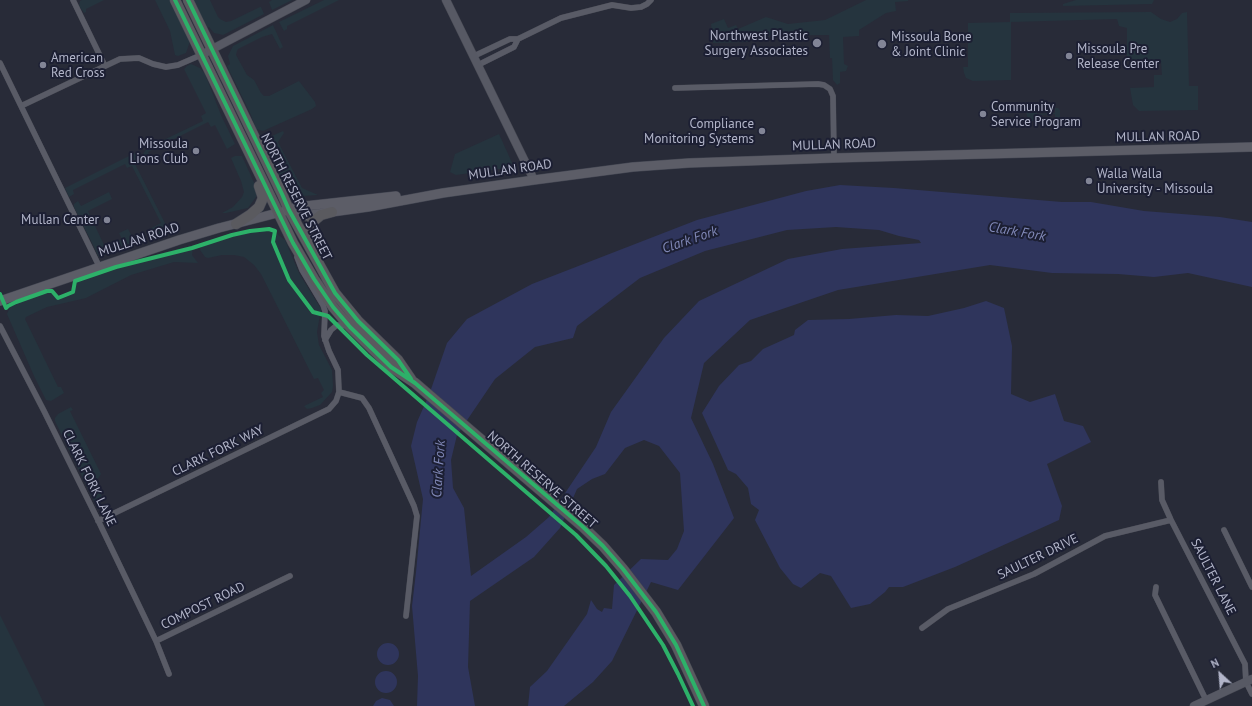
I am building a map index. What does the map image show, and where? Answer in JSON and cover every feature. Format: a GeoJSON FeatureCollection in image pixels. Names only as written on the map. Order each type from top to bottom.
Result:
{"type":"FeatureCollection","features":[{"type":"Feature","properties":{"kind":"highway","name":"NORTH RESERVE STREET"},"geometry":{"type":"LineString","coordinates":[[175,0],[297,251],[325,296],[350,327],[391,367],[414,384],[582,526],[602,546],[623,569],[656,612],[676,645],[704,706]]}},
{"type":"Feature","properties":{"kind":"highway","name":"NORTH RESERVE STREET"},"geometry":{"type":"LineString","coordinates":[[188,0],[289,210],[335,293],[358,321],[398,360],[414,384]]}},
{"type":"Feature","properties":{"kind":"highway"},"geometry":{"type":"LineString","coordinates":[[213,78],[220,105],[263,198],[256,211],[236,224]]}},
{"type":"Feature","properties":{"kind":"highway"},"geometry":{"type":"LineString","coordinates":[[332,212],[321,215],[313,221],[309,225],[308,234],[312,245],[331,280],[335,293]]}},
{"type":"Feature","properties":{"kind":"main road","name":"MULLAN ROAD"},"geometry":{"type":"LineString","coordinates":[[289,210],[303,216],[399,201],[420,196],[534,180],[633,167],[689,163],[1252,147]]}},
{"type":"Feature","properties":{"kind":"main road","name":"MULLAN ROAD"},"geometry":{"type":"LineString","coordinates":[[0,301],[179,240],[300,206],[364,199],[420,196]]}},
{"type":"Feature","properties":{"kind":"street"},"geometry":{"type":"LineString","coordinates":[[73,0],[105,66]]}},
{"type":"Feature","properties":{"kind":"street"},"geometry":{"type":"LineString","coordinates":[[21,106],[120,59],[139,58],[153,64],[166,67],[178,65],[212,50],[306,0]]}},
{"type":"Feature","properties":{"kind":"street"},"geometry":{"type":"LineString","coordinates":[[446,0],[534,180]]}},
{"type":"Feature","properties":{"kind":"street"},"geometry":{"type":"LineString","coordinates":[[474,56],[510,39],[518,39],[561,18],[613,3],[637,8],[644,6],[651,0]]}},
{"type":"Feature","properties":{"kind":"street"},"geometry":{"type":"LineString","coordinates":[[478,65],[514,46],[518,39]]}},
{"type":"Feature","properties":{"kind":"street"},"geometry":{"type":"LineString","coordinates":[[0,63],[100,266]]}},
{"type":"Feature","properties":{"kind":"street"},"geometry":{"type":"LineString","coordinates":[[675,88],[824,85],[830,89],[833,96],[834,158]]}},
{"type":"Feature","properties":{"kind":"street"},"geometry":{"type":"LineString","coordinates":[[297,251],[297,258],[302,270],[325,311],[325,340],[338,370],[340,383],[339,392],[362,398],[369,408],[414,506],[416,516],[406,616]]}},
{"type":"Feature","properties":{"kind":"street"},"geometry":{"type":"LineString","coordinates":[[325,340],[331,330],[337,325],[350,327]]}},
{"type":"Feature","properties":{"kind":"street","name":"CLARK FORK LANE"},"geometry":{"type":"LineString","coordinates":[[0,326],[44,411],[156,641]]}},
{"type":"Feature","properties":{"kind":"street","name":"CLARK FORK WAY"},"geometry":{"type":"LineString","coordinates":[[98,521],[329,409],[336,401],[339,392]]}},
{"type":"Feature","properties":{"kind":"street","name":"SAULTER LANE"},"geometry":{"type":"LineString","coordinates":[[1161,482],[1162,500],[1245,664],[1249,680]]}},
{"type":"Feature","properties":{"kind":"street","name":"SAULTER DRIVE"},"geometry":{"type":"LineString","coordinates":[[922,628],[948,609],[1034,574],[1105,536],[1171,520]]}},
{"type":"Feature","properties":{"kind":"street"},"geometry":{"type":"LineString","coordinates":[[1224,530],[1252,587]]}},
{"type":"Feature","properties":{"kind":"street","name":"COMPOST ROAD"},"geometry":{"type":"LineString","coordinates":[[169,674],[156,641],[290,576]]}},
{"type":"Feature","properties":{"kind":"street"},"geometry":{"type":"LineString","coordinates":[[1156,587],[1155,595],[1206,700]]}},
{"type":"Feature","properties":{"kind":"street"},"geometry":{"type":"LineString","coordinates":[[1194,706],[1249,680],[1252,694]]}},
{"type":"Feature","properties":{"kind":"shaded area"},"geometry":{"type":"Polygon","coordinates":[[[104,0],[86,9],[86,12],[84,13],[79,6],[80,1],[104,0]]]}},
{"type":"Feature","properties":{"kind":"shaded area"},"geometry":{"type":"Polygon","coordinates":[[[155,0],[170,0],[190,41],[186,53],[178,56],[175,55],[170,31],[155,0]]]}},
{"type":"Feature","properties":{"kind":"shaded area"},"geometry":{"type":"Polygon","coordinates":[[[192,0],[210,0],[218,17],[226,22],[260,7],[264,14],[223,35],[214,33],[209,27],[206,29],[192,0]]]}},
{"type":"Feature","properties":{"kind":"shaded area"},"geometry":{"type":"Polygon","coordinates":[[[272,0],[292,0],[272,10],[269,2],[272,0]]]}},
{"type":"Feature","properties":{"kind":"shaded area"},"geometry":{"type":"Polygon","coordinates":[[[324,0],[339,0],[287,26],[287,29],[284,31],[279,22],[324,0]]]}},
{"type":"Feature","properties":{"kind":"shaded area"},"geometry":{"type":"Polygon","coordinates":[[[866,0],[908,1],[895,2],[896,11],[886,13],[859,30],[859,36],[843,37],[844,64],[848,66],[846,71],[840,72],[840,83],[837,85],[833,80],[829,35],[749,36],[748,42],[713,43],[711,24],[724,19],[728,28],[736,25],[738,29],[766,17],[788,24],[825,20],[866,0]]]}},
{"type":"Feature","properties":{"kind":"shaded area"},"geometry":{"type":"Polygon","coordinates":[[[1076,0],[1154,0],[1152,4],[1063,6],[1063,4],[1076,0]]]}},
{"type":"Feature","properties":{"kind":"shaded area"},"geometry":{"type":"Polygon","coordinates":[[[1151,12],[1161,19],[1170,22],[1177,19],[1182,13],[1187,12],[1189,86],[1198,86],[1198,110],[1139,111],[1133,105],[1130,88],[1154,87],[1154,75],[1162,75],[1161,61],[1127,61],[1127,28],[1119,26],[1117,19],[1011,22],[1011,80],[973,81],[966,78],[964,73],[963,67],[968,67],[968,23],[1010,22],[1010,13],[1151,12]]]}},
{"type":"Feature","properties":{"kind":"shaded area"},"geometry":{"type":"Polygon","coordinates":[[[273,25],[283,47],[280,49],[272,34],[262,37],[238,49],[236,55],[247,75],[254,80],[264,96],[269,96],[299,81],[315,102],[316,106],[263,131],[256,129],[251,115],[227,66],[230,64],[228,56],[233,46],[273,25]]]}},
{"type":"Feature","properties":{"kind":"shaded area"},"geometry":{"type":"Polygon","coordinates":[[[191,64],[200,68],[205,74],[221,115],[235,144],[227,149],[215,125],[211,127],[208,122],[148,152],[150,156],[146,159],[143,154],[147,148],[203,121],[201,116],[206,113],[184,69],[191,64]]]}},
{"type":"Feature","properties":{"kind":"shaded area"},"geometry":{"type":"Polygon","coordinates":[[[1036,108],[1037,114],[1055,113],[1055,108],[1058,108],[1060,110],[1060,118],[1055,120],[1055,114],[1037,115],[1037,121],[1031,121],[1028,119],[1026,112],[1036,108]]]}},
{"type":"Feature","properties":{"kind":"shaded area"},"geometry":{"type":"Polygon","coordinates":[[[283,131],[284,133],[278,142],[302,188],[318,195],[302,196],[295,194],[281,184],[263,146],[265,139],[283,131]]]}},
{"type":"Feature","properties":{"kind":"shaded area"},"geometry":{"type":"Polygon","coordinates":[[[499,134],[514,167],[456,175],[450,172],[455,154],[499,134]]]}},
{"type":"Feature","properties":{"kind":"shaded area"},"geometry":{"type":"Polygon","coordinates":[[[135,153],[140,162],[135,164],[169,231],[150,240],[146,231],[161,223],[132,166],[127,168],[125,164],[73,190],[74,194],[69,197],[65,188],[135,153]]]}},
{"type":"Feature","properties":{"kind":"shaded area"},"geometry":{"type":"Polygon","coordinates":[[[235,156],[242,156],[257,189],[256,197],[248,208],[222,213],[233,207],[242,197],[244,192],[231,158],[235,156]]]}},
{"type":"Feature","properties":{"kind":"shaded area"},"geometry":{"type":"Polygon","coordinates":[[[109,192],[112,199],[88,211],[105,247],[122,239],[119,233],[128,229],[136,244],[99,257],[74,207],[74,204],[78,201],[81,206],[109,192]]]}},
{"type":"Feature","properties":{"kind":"shaded area"},"geometry":{"type":"Polygon","coordinates":[[[259,230],[268,230],[276,233],[285,240],[299,273],[321,309],[317,332],[318,339],[319,345],[332,370],[333,386],[332,392],[320,405],[312,408],[307,409],[304,406],[323,397],[321,393],[324,390],[318,378],[314,379],[261,274],[254,265],[244,257],[222,255],[208,258],[205,257],[200,250],[201,247],[207,244],[259,230]]]}},
{"type":"Feature","properties":{"kind":"shaded area"},"geometry":{"type":"Polygon","coordinates":[[[193,249],[192,255],[198,263],[174,262],[131,275],[86,298],[47,307],[26,317],[25,319],[58,387],[61,387],[64,393],[51,401],[46,400],[7,314],[10,307],[17,302],[51,291],[57,298],[74,293],[75,281],[140,262],[193,249]]]}},
{"type":"Feature","properties":{"kind":"shaded area"},"geometry":{"type":"Polygon","coordinates":[[[71,407],[73,410],[70,411],[101,474],[96,484],[103,498],[95,501],[55,421],[58,414],[71,407]]]}},
{"type":"Feature","properties":{"kind":"shaded area"},"geometry":{"type":"Polygon","coordinates":[[[0,615],[38,691],[45,706],[0,706],[0,615]]]}},
{"type":"Feature","properties":{"kind":"water","name":"Clark Fork"},"geometry":{"type":"Polygon","coordinates":[[[840,185],[894,188],[1062,202],[1091,202],[1144,211],[1220,217],[1252,222],[1252,287],[1188,273],[1154,277],[1118,274],[1052,273],[990,265],[838,290],[750,320],[704,363],[691,418],[713,464],[734,518],[678,590],[651,582],[612,661],[593,682],[564,706],[528,706],[530,687],[547,671],[587,614],[591,600],[597,609],[602,612],[604,608],[612,609],[614,585],[641,559],[668,560],[677,549],[684,531],[680,473],[659,446],[644,440],[625,448],[605,474],[592,479],[577,489],[560,528],[534,557],[470,601],[468,667],[475,706],[417,706],[418,676],[412,606],[423,499],[411,446],[417,422],[429,395],[447,343],[467,319],[532,284],[697,220],[806,191],[840,185]],[[836,227],[787,230],[705,251],[640,278],[577,326],[573,338],[535,347],[495,379],[457,435],[451,460],[453,488],[464,508],[471,576],[526,537],[549,517],[596,447],[611,412],[664,338],[699,301],[788,259],[842,249],[921,243],[919,240],[879,230],[836,227]]]}},
{"type":"Feature","properties":{"kind":"water"},"geometry":{"type":"Polygon","coordinates":[[[986,301],[1004,308],[1012,346],[1011,394],[1030,402],[1055,394],[1064,421],[1083,426],[1091,442],[1047,464],[1062,506],[1059,520],[955,567],[903,587],[889,587],[870,604],[851,608],[831,576],[820,573],[801,588],[793,584],[780,568],[755,520],[759,510],[751,504],[748,488],[736,474],[728,470],[702,413],[719,386],[739,365],[751,361],[763,349],[794,335],[795,330],[808,320],[849,319],[896,315],[928,316],[964,308],[986,301]]]}},
{"type":"Feature","properties":{"kind":"water"},"geometry":{"type":"Polygon","coordinates":[[[384,643],[392,643],[399,650],[399,658],[392,665],[384,665],[377,658],[377,650],[384,643]]]}},
{"type":"Feature","properties":{"kind":"water"},"geometry":{"type":"Polygon","coordinates":[[[382,671],[390,671],[397,678],[397,686],[390,693],[382,693],[375,686],[375,678],[382,671]]]}},
{"type":"Feature","properties":{"kind":"water"},"geometry":{"type":"Polygon","coordinates":[[[382,698],[390,700],[394,706],[373,706],[376,701],[382,698]]]}},
{"type":"Feature","properties":{"kind":"cycle path"},"geometry":{"type":"LineString","coordinates":[[175,0],[293,243],[314,279],[333,307],[350,327],[391,367],[415,383],[582,526],[603,546],[656,612],[676,645],[704,706]]}},
{"type":"Feature","properties":{"kind":"cycle path"},"geometry":{"type":"LineString","coordinates":[[188,0],[289,210],[335,293],[358,321],[398,360],[411,379]]}},
{"type":"Feature","properties":{"kind":"cycle path"},"geometry":{"type":"LineString","coordinates":[[0,294],[6,308],[16,302],[47,291],[52,291],[58,298],[73,292],[75,281],[116,267],[192,248],[232,235],[269,229],[275,231],[273,242],[289,280],[313,312],[328,316],[367,355],[576,535],[606,566],[630,596],[663,645],[693,706]]}},
{"type":"Feature","properties":{"kind":"place","name":"Northwest Plastic Surgery Associates"},"geometry":{"type":"Point","coordinates":[817,43]}},
{"type":"Feature","properties":{"kind":"place","name":"Missoula Bone & Joint Clinic"},"geometry":{"type":"Point","coordinates":[882,44]}},
{"type":"Feature","properties":{"kind":"place","name":"Missoula Pre Release Center"},"geometry":{"type":"Point","coordinates":[1069,56]}},
{"type":"Feature","properties":{"kind":"place","name":"American Red Cross"},"geometry":{"type":"Point","coordinates":[43,65]}},
{"type":"Feature","properties":{"kind":"place","name":"Community Service Program"},"geometry":{"type":"Point","coordinates":[983,114]}},
{"type":"Feature","properties":{"kind":"place","name":"Compliance Monitoring Systems"},"geometry":{"type":"Point","coordinates":[762,131]}},
{"type":"Feature","properties":{"kind":"place","name":"Missoula Lions Club"},"geometry":{"type":"Point","coordinates":[196,151]}},
{"type":"Feature","properties":{"kind":"place","name":"Walla Walla University - Missoula"},"geometry":{"type":"Point","coordinates":[1089,181]}},
{"type":"Feature","properties":{"kind":"place","name":"Mullan Center"},"geometry":{"type":"Point","coordinates":[107,220]}}]}
